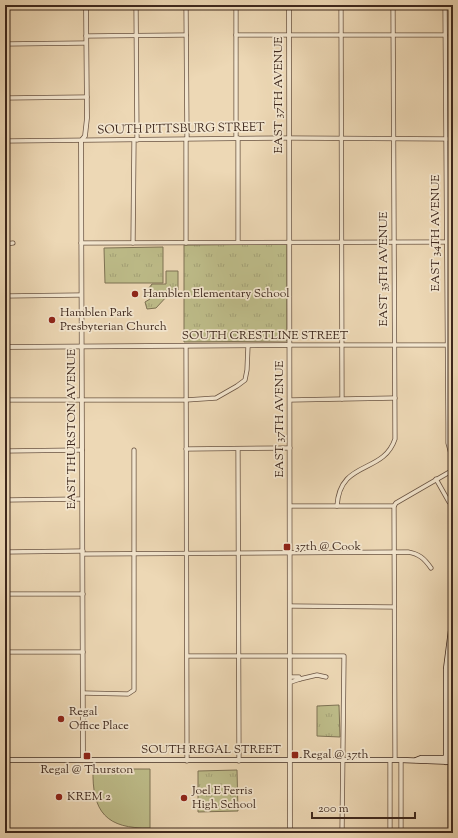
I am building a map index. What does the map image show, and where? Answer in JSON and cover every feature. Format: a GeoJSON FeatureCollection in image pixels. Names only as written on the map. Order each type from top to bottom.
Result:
{"type":"FeatureCollection","features":[{"type":"Feature","properties":{"kind":"main road"},"geometry":{"type":"LineString","coordinates":[[450,760],[446,669],[453,615]]}},
{"type":"Feature","properties":{"kind":"main road"},"geometry":{"type":"LineString","coordinates":[[450,760],[450,673],[453,639]]}},
{"type":"Feature","properties":{"kind":"main road","name":"SOUTH REGAL STREET"},"geometry":{"type":"LineString","coordinates":[[5,760],[450,760]]}},
{"type":"Feature","properties":{"kind":"street","name":"EAST THURSTON AVENUE"},"geometry":{"type":"LineString","coordinates":[[83,759],[81,141],[85,136],[86,129],[86,5]]}},
{"type":"Feature","properties":{"kind":"street"},"geometry":{"type":"LineString","coordinates":[[133,243],[136,5]]}},
{"type":"Feature","properties":{"kind":"street"},"geometry":{"type":"LineString","coordinates":[[186,5],[186,243]]}},
{"type":"Feature","properties":{"kind":"street"},"geometry":{"type":"LineString","coordinates":[[236,5],[238,242]]}},
{"type":"Feature","properties":{"kind":"street","name":"EAST 37TH AVENUE"},"geometry":{"type":"LineString","coordinates":[[289,5],[291,656],[290,833]]}},
{"type":"Feature","properties":{"kind":"street"},"geometry":{"type":"LineString","coordinates":[[341,5],[342,399]]}},
{"type":"Feature","properties":{"kind":"street","name":"EAST 35TH AVENUE"},"geometry":{"type":"LineString","coordinates":[[337,506],[338,495],[346,479],[389,452],[395,439],[393,5]]}},
{"type":"Feature","properties":{"kind":"street","name":"EAST 34TH AVENUE"},"geometry":{"type":"LineString","coordinates":[[445,5],[448,443],[453,461]]}},
{"type":"Feature","properties":{"kind":"street"},"geometry":{"type":"LineString","coordinates":[[86,36],[186,35]]}},
{"type":"Feature","properties":{"kind":"street"},"geometry":{"type":"LineString","coordinates":[[236,35],[445,35]]}},
{"type":"Feature","properties":{"kind":"street"},"geometry":{"type":"LineString","coordinates":[[5,44],[86,43]]}},
{"type":"Feature","properties":{"kind":"street"},"geometry":{"type":"LineString","coordinates":[[5,98],[86,97]]}},
{"type":"Feature","properties":{"kind":"street","name":"SOUTH PITTSBURG STREET"},"geometry":{"type":"LineString","coordinates":[[5,141],[237,138],[453,139]]}},
{"type":"Feature","properties":{"kind":"street"},"geometry":{"type":"LineString","coordinates":[[5,244],[13,242]]}},
{"type":"Feature","properties":{"kind":"street"},"geometry":{"type":"LineString","coordinates":[[81,244],[446,242]]}},
{"type":"Feature","properties":{"kind":"street"},"geometry":{"type":"LineString","coordinates":[[5,296],[81,295]]}},
{"type":"Feature","properties":{"kind":"street","name":"SOUTH CRESTLINE STREET"},"geometry":{"type":"LineString","coordinates":[[5,347],[453,345]]}},
{"type":"Feature","properties":{"kind":"street"},"geometry":{"type":"LineString","coordinates":[[186,346],[186,554],[188,656],[187,761]]}},
{"type":"Feature","properties":{"kind":"street"},"geometry":{"type":"LineString","coordinates":[[5,400],[82,401],[186,400],[216,398],[245,380],[248,346]]}},
{"type":"Feature","properties":{"kind":"street"},"geometry":{"type":"LineString","coordinates":[[290,400],[395,398]]}},
{"type":"Feature","properties":{"kind":"street"},"geometry":{"type":"LineString","coordinates":[[186,449],[290,448]]}},
{"type":"Feature","properties":{"kind":"street"},"geometry":{"type":"LineString","coordinates":[[238,449],[239,761]]}},
{"type":"Feature","properties":{"kind":"street"},"geometry":{"type":"LineString","coordinates":[[5,450],[82,450]]}},
{"type":"Feature","properties":{"kind":"street"},"geometry":{"type":"LineString","coordinates":[[83,693],[128,694],[134,690],[134,450]]}},
{"type":"Feature","properties":{"kind":"street"},"geometry":{"type":"LineString","coordinates":[[390,833],[393,760],[394,506],[396,502],[453,470]]}},
{"type":"Feature","properties":{"kind":"street"},"geometry":{"type":"LineString","coordinates":[[436,479],[449,502]]}},
{"type":"Feature","properties":{"kind":"street"},"geometry":{"type":"LineString","coordinates":[[5,500],[82,499]]}},
{"type":"Feature","properties":{"kind":"street"},"geometry":{"type":"LineString","coordinates":[[290,506],[394,506]]}},
{"type":"Feature","properties":{"kind":"street"},"geometry":{"type":"LineString","coordinates":[[5,552],[186,554],[395,552],[417,553],[424,558],[431,568]]}},
{"type":"Feature","properties":{"kind":"street"},"geometry":{"type":"LineString","coordinates":[[5,594],[83,594]]}},
{"type":"Feature","properties":{"kind":"street"},"geometry":{"type":"LineString","coordinates":[[290,606],[394,607]]}},
{"type":"Feature","properties":{"kind":"street"},"geometry":{"type":"LineString","coordinates":[[5,632],[5,672]]}},
{"type":"Feature","properties":{"kind":"street"},"geometry":{"type":"LineString","coordinates":[[5,652],[83,652]]}},
{"type":"Feature","properties":{"kind":"street"},"geometry":{"type":"LineString","coordinates":[[188,656],[344,656],[342,833]]}},
{"type":"Feature","properties":{"kind":"street"},"geometry":{"type":"LineString","coordinates":[[291,679],[317,675],[326,677]]}},
{"type":"Feature","properties":{"kind":"street"},"geometry":{"type":"LineString","coordinates":[[401,760],[401,833]]}},
{"type":"Feature","properties":{"kind":"street"},"geometry":{"type":"LineString","coordinates":[[450,760],[450,833]]}},
{"type":"Feature","properties":{"kind":"green space"},"geometry":{"type":"Polygon","coordinates":[[[287,244],[287,341],[184,342],[184,245],[287,244]]]}},
{"type":"Feature","properties":{"kind":"green space"},"geometry":{"type":"Polygon","coordinates":[[[163,247],[163,283],[105,283],[104,248],[163,247]]]}},
{"type":"Feature","properties":{"kind":"green space"},"geometry":{"type":"Polygon","coordinates":[[[166,271],[178,271],[178,290],[167,290],[169,294],[156,308],[147,309],[145,302],[150,299],[145,293],[152,284],[166,284],[166,271]]]}},
{"type":"Feature","properties":{"kind":"green space"},"geometry":{"type":"Polygon","coordinates":[[[339,705],[340,737],[317,736],[317,706],[339,705]]]}},
{"type":"Feature","properties":{"kind":"green space"},"geometry":{"type":"Polygon","coordinates":[[[93,769],[150,769],[150,828],[135,828],[122,825],[112,821],[105,815],[99,807],[95,796],[93,769]]]}},
{"type":"Feature","properties":{"kind":"green space"},"geometry":{"type":"Polygon","coordinates":[[[237,770],[238,811],[198,812],[198,771],[237,770]]]}},
{"type":"Feature","properties":{"kind":"place","name":"Hamblen Elementary School"},"geometry":{"type":"Point","coordinates":[135,294]}},
{"type":"Feature","properties":{"kind":"place","name":"Hamblen Park Presbyterian Church"},"geometry":{"type":"Point","coordinates":[52,320]}},
{"type":"Feature","properties":{"kind":"place","name":"37th @ Cook"},"geometry":{"type":"Point","coordinates":[287,547]}},
{"type":"Feature","properties":{"kind":"place","name":"Regal Office Place"},"geometry":{"type":"Point","coordinates":[61,719]}},
{"type":"Feature","properties":{"kind":"place","name":"Regal @ 37th"},"geometry":{"type":"Point","coordinates":[295,755]}},
{"type":"Feature","properties":{"kind":"place","name":"Regal @ Thurston"},"geometry":{"type":"Point","coordinates":[87,756]}},
{"type":"Feature","properties":{"kind":"place","name":"KREM 2"},"geometry":{"type":"Point","coordinates":[59,797]}},
{"type":"Feature","properties":{"kind":"place","name":"Joel E Ferris High School"},"geometry":{"type":"Point","coordinates":[184,798]}}]}
